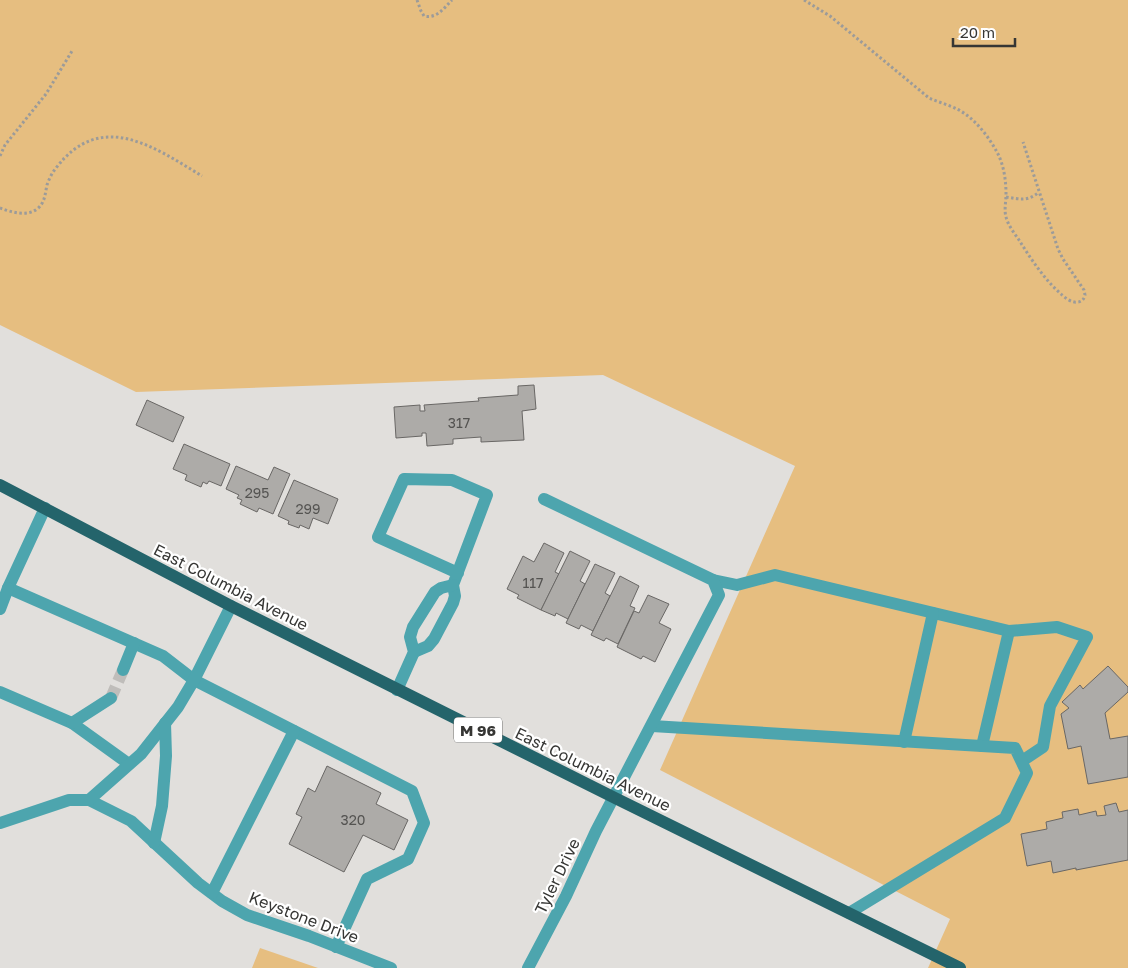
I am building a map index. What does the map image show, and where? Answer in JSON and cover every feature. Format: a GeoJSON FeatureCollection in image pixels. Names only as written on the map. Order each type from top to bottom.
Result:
{"type":"FeatureCollection","features":[{"type":"Feature","properties":{"kind":"main road","name":"East Columbia Avenue"},"geometry":{"type":"LineString","coordinates":[[0,485],[230,606],[960,968]]}},
{"type":"Feature","properties":{"kind":"street"},"geometry":{"type":"LineString","coordinates":[[414,652],[428,646],[434,639],[453,603],[456,579],[487,495],[452,480],[404,479],[378,537],[456,579]]}},
{"type":"Feature","properties":{"kind":"street"},"geometry":{"type":"LineString","coordinates":[[544,499],[713,580],[737,585],[775,575],[1009,631],[1057,627],[1087,637],[1050,706],[1043,747],[1022,761]]}},
{"type":"Feature","properties":{"kind":"street"},"geometry":{"type":"LineString","coordinates":[[0,609],[45,508]]}},
{"type":"Feature","properties":{"kind":"street"},"geometry":{"type":"LineString","coordinates":[[397,690],[414,652],[410,637],[413,628],[435,592],[456,579]]}},
{"type":"Feature","properties":{"kind":"street","name":"Tyler Drive"},"geometry":{"type":"LineString","coordinates":[[528,968],[719,595],[713,580]]}},
{"type":"Feature","properties":{"kind":"street"},"geometry":{"type":"LineString","coordinates":[[8,588],[163,656],[194,680],[412,791],[424,823],[408,859],[367,879],[336,947]]}},
{"type":"Feature","properties":{"kind":"street"},"geometry":{"type":"LineString","coordinates":[[0,823],[69,800],[89,800],[140,754],[178,707],[194,680],[230,606]]}},
{"type":"Feature","properties":{"kind":"street"},"geometry":{"type":"LineString","coordinates":[[904,742],[933,613]]}},
{"type":"Feature","properties":{"kind":"street"},"geometry":{"type":"LineString","coordinates":[[982,746],[1009,631]]}},
{"type":"Feature","properties":{"kind":"street"},"geometry":{"type":"LineString","coordinates":[[123,670],[134,643]]}},
{"type":"Feature","properties":{"kind":"street"},"geometry":{"type":"LineString","coordinates":[[0,692],[72,723],[129,764]]}},
{"type":"Feature","properties":{"kind":"street"},"geometry":{"type":"LineString","coordinates":[[72,723],[111,698]]}},
{"type":"Feature","properties":{"kind":"street"},"geometry":{"type":"LineString","coordinates":[[154,843],[162,806],[166,756],[165,723]]}},
{"type":"Feature","properties":{"kind":"street"},"geometry":{"type":"LineString","coordinates":[[652,726],[1015,748],[1027,773],[1005,818],[848,913]]}},
{"type":"Feature","properties":{"kind":"street"},"geometry":{"type":"LineString","coordinates":[[212,893],[294,731]]}},
{"type":"Feature","properties":{"kind":"street","name":"Keystone Drive"},"geometry":{"type":"LineString","coordinates":[[89,800],[131,821],[198,883],[222,901],[247,915],[392,968]]}},
{"type":"Feature","properties":{"kind":"path"},"geometry":{"type":"LineString","coordinates":[[417,0],[424,16],[429,17],[438,14],[452,0]]}},
{"type":"Feature","properties":{"kind":"path"},"geometry":{"type":"LineString","coordinates":[[804,0],[830,16],[929,98],[955,108],[970,118],[985,134],[999,155],[1006,181],[1005,211],[1009,226],[1054,287],[1063,296],[1078,303],[1086,296],[1084,290],[1063,260],[1058,249],[1023,142]]}},
{"type":"Feature","properties":{"kind":"path"},"geometry":{"type":"LineString","coordinates":[[0,156],[5,145],[46,94],[72,50]]}},
{"type":"Feature","properties":{"kind":"path"},"geometry":{"type":"LineString","coordinates":[[0,208],[22,213],[31,213],[37,209],[42,205],[51,176],[66,156],[88,142],[100,138],[113,137],[143,143],[157,149],[202,176]]}},
{"type":"Feature","properties":{"kind":"path"},"geometry":{"type":"LineString","coordinates":[[1006,197],[1022,200],[1029,199],[1039,192]]}},
{"type":"Feature","properties":{"kind":"shaded area"},"geometry":{"type":"Polygon","coordinates":[[[0,0],[1128,0],[1128,968],[928,968],[950,919],[660,770],[795,466],[603,375],[136,392],[0,325],[0,0]]]}},
{"type":"Feature","properties":{"kind":"shaded area"},"geometry":{"type":"Polygon","coordinates":[[[260,948],[318,968],[252,968],[260,948]]]}},
{"type":"Feature","properties":{"kind":"building"},"geometry":{"type":"Polygon","coordinates":[[[534,385],[536,409],[522,411],[524,440],[481,442],[481,437],[453,439],[453,444],[427,446],[426,433],[422,433],[422,436],[396,438],[394,407],[420,405],[420,411],[425,411],[424,405],[479,401],[478,398],[518,395],[518,386],[534,385]]]}},
{"type":"Feature","properties":{"kind":"building"},"geometry":{"type":"Polygon","coordinates":[[[147,400],[184,417],[173,442],[136,425],[147,400]]]}},
{"type":"Feature","properties":{"kind":"building"},"geometry":{"type":"Polygon","coordinates":[[[184,444],[230,464],[221,486],[209,481],[207,484],[203,482],[201,487],[185,480],[187,475],[173,469],[184,444]]]}},
{"type":"Feature","properties":{"kind":"building"},"geometry":{"type":"Polygon","coordinates":[[[236,466],[268,480],[274,467],[290,474],[273,514],[259,508],[257,512],[240,504],[242,500],[237,498],[239,495],[226,489],[236,466]]]}},
{"type":"Feature","properties":{"kind":"building"},"geometry":{"type":"Polygon","coordinates":[[[294,480],[338,499],[328,524],[313,518],[309,529],[300,525],[299,528],[288,524],[289,521],[278,516],[294,480]]]}},
{"type":"Feature","properties":{"kind":"building"},"geometry":{"type":"Polygon","coordinates":[[[544,543],[564,553],[555,572],[559,574],[541,610],[517,598],[519,595],[507,589],[523,556],[534,562],[544,543]]]}},
{"type":"Feature","properties":{"kind":"building"},"geometry":{"type":"Polygon","coordinates":[[[570,551],[590,561],[580,581],[585,584],[568,619],[556,613],[555,616],[541,610],[570,551]]]}},
{"type":"Feature","properties":{"kind":"building"},"geometry":{"type":"Polygon","coordinates":[[[595,564],[615,573],[605,593],[610,596],[593,631],[581,625],[579,629],[566,623],[595,564]]]}},
{"type":"Feature","properties":{"kind":"building"},"geometry":{"type":"Polygon","coordinates":[[[620,576],[639,586],[630,606],[635,608],[618,644],[606,638],[604,641],[591,635],[620,576]]]}},
{"type":"Feature","properties":{"kind":"building"},"geometry":{"type":"Polygon","coordinates":[[[648,595],[669,604],[659,623],[671,629],[655,662],[643,656],[641,659],[617,647],[634,611],[639,613],[648,595]]]}},
{"type":"Feature","properties":{"kind":"building"},"geometry":{"type":"Polygon","coordinates":[[[1108,666],[1128,687],[1128,692],[1105,713],[1110,739],[1128,736],[1128,777],[1088,784],[1081,746],[1068,749],[1061,714],[1069,708],[1062,702],[1080,685],[1083,689],[1108,666]]]}},
{"type":"Feature","properties":{"kind":"building"},"geometry":{"type":"Polygon","coordinates":[[[327,766],[381,793],[376,804],[408,820],[394,850],[363,835],[344,872],[289,844],[302,817],[296,814],[308,788],[315,792],[327,766]]]}},
{"type":"Feature","properties":{"kind":"building"},"geometry":{"type":"Polygon","coordinates":[[[1116,803],[1119,812],[1128,810],[1128,860],[1053,873],[1051,861],[1027,866],[1021,834],[1047,829],[1046,822],[1063,818],[1062,812],[1078,809],[1079,815],[1096,811],[1097,816],[1106,815],[1104,806],[1116,803]]]}},
{"type":"Feature","properties":{"kind":"tunnel"},"geometry":{"type":"LineString","coordinates":[[111,698],[123,670]]}}]}
